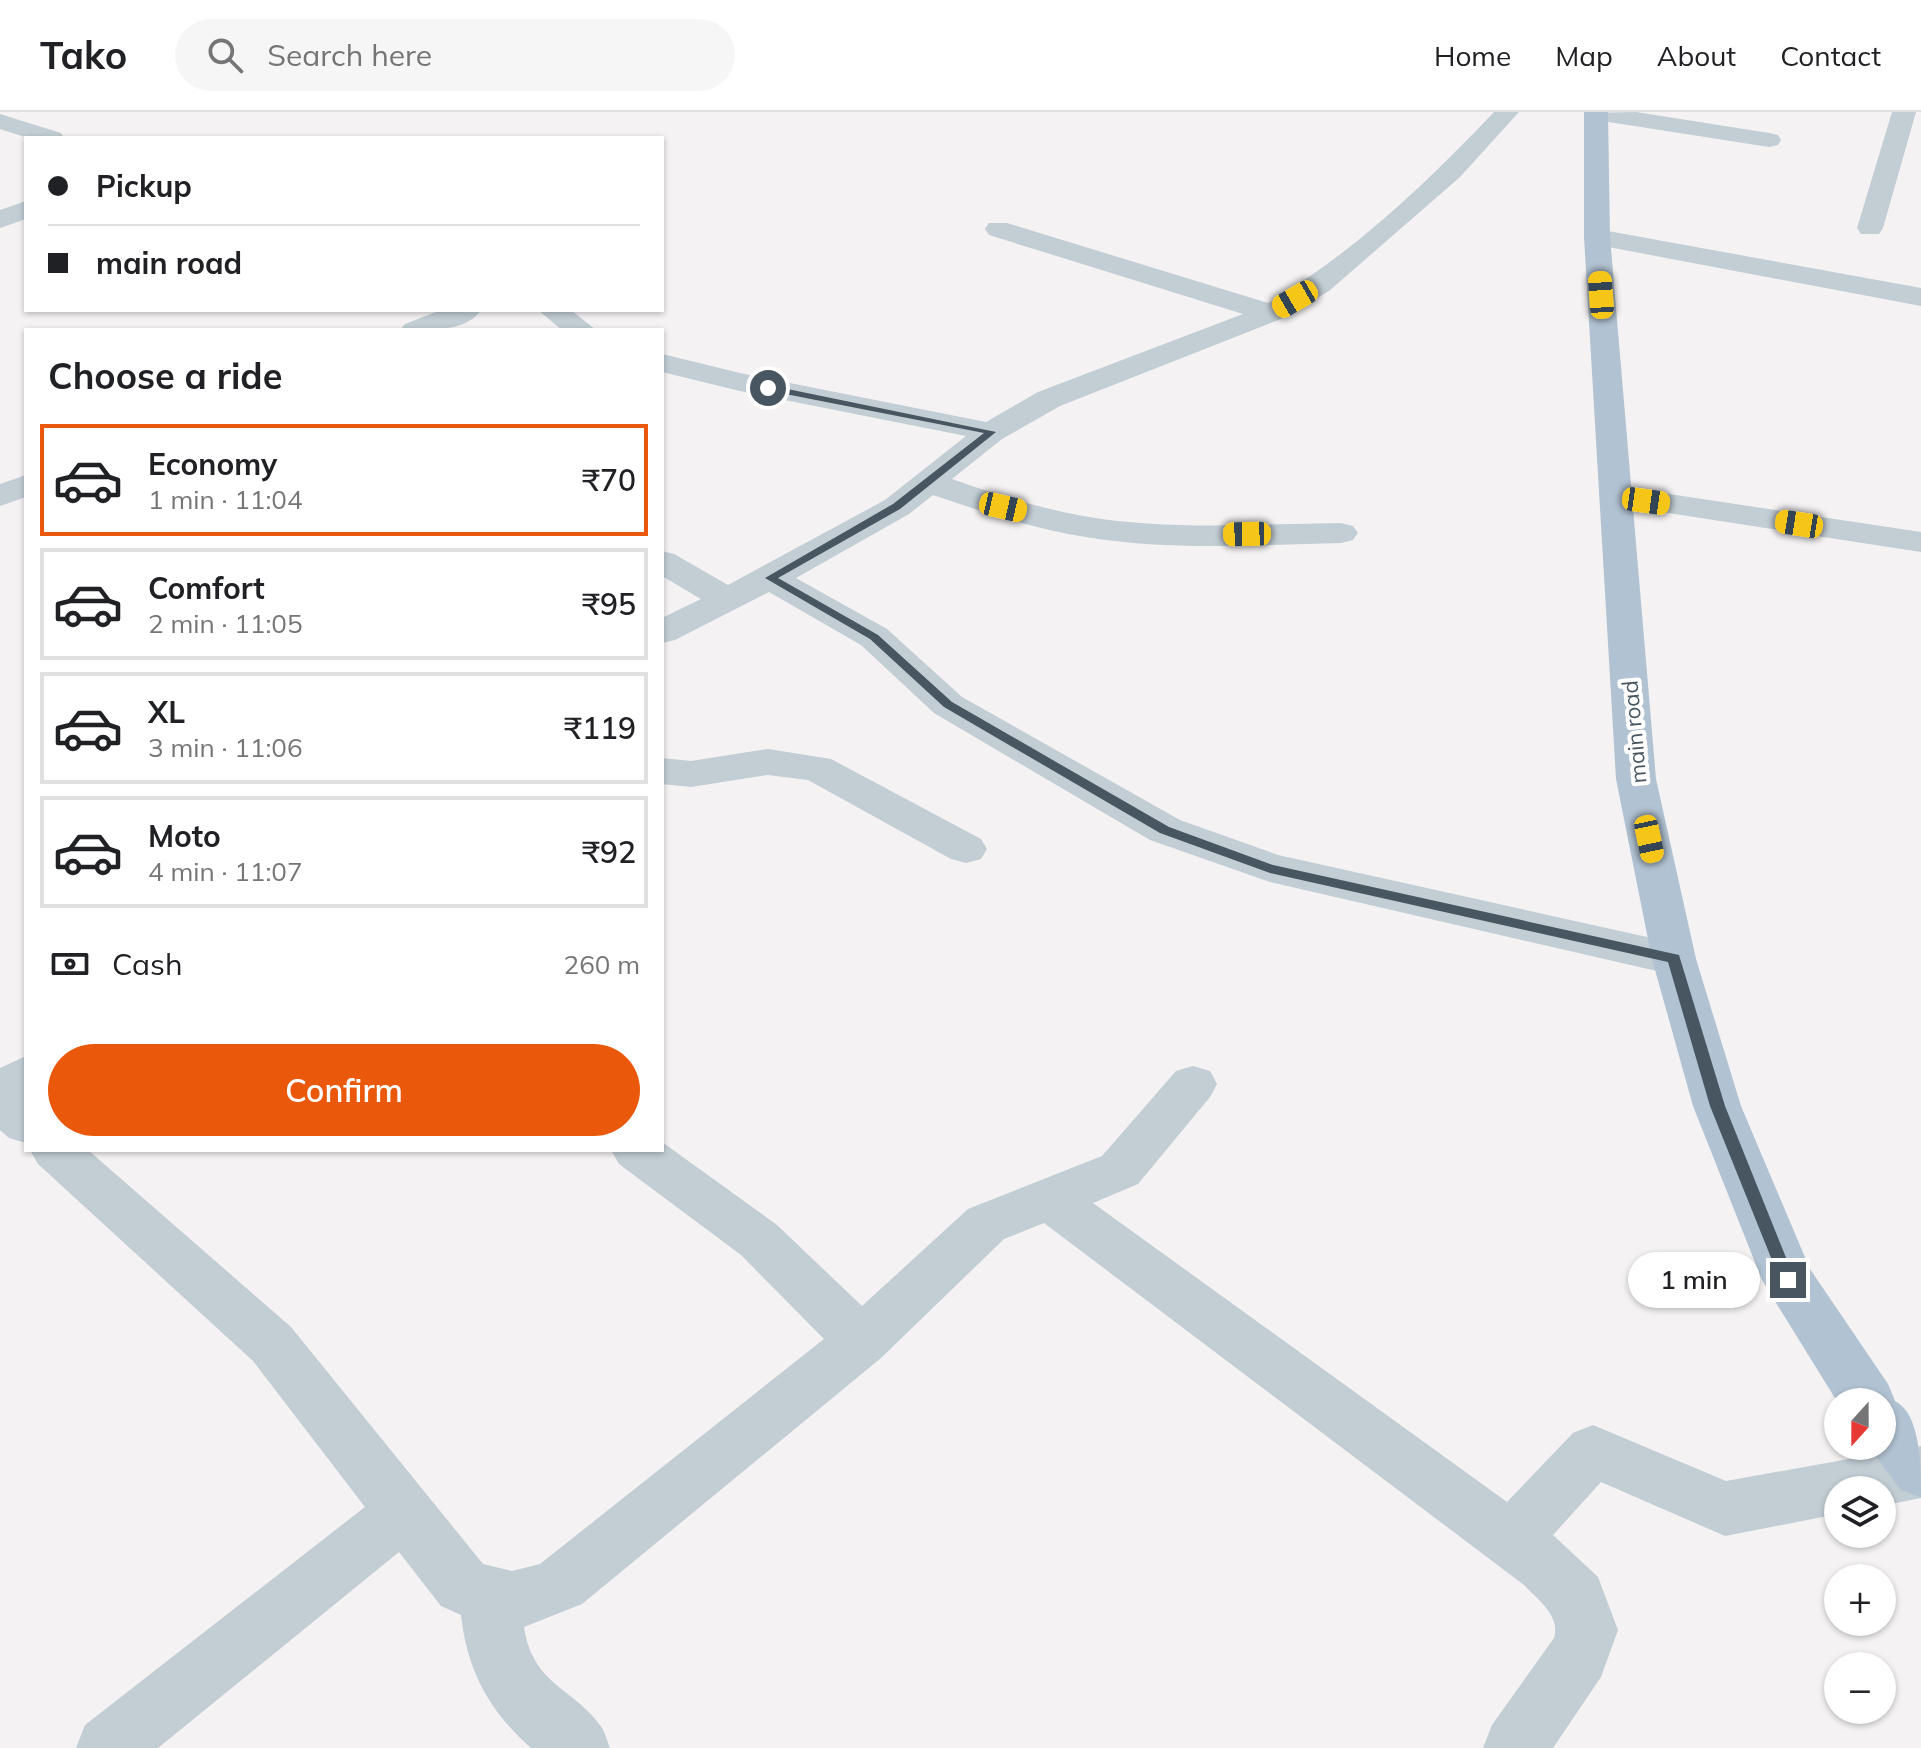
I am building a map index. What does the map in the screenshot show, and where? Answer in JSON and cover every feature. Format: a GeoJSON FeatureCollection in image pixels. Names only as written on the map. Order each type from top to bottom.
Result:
{"type":"FeatureCollection","features":[{"type":"Feature","properties":{"kind":"main road","name":"main road"},"geometry":{"type":"LineString","coordinates":[[1596,113],[1597,237],[1636,779],[1674,959],[1717,1106],[1788,1280],[1859,1388]]}},
{"type":"Feature","properties":{"kind":"main road"},"geometry":{"type":"LineString","coordinates":[[1896,1439],[1921,1471]]}},
{"type":"Feature","properties":{"kind":"street"},"geometry":{"type":"LineString","coordinates":[[664,631],[770,578],[897,507],[991,432],[1049,399],[1271,313],[1319,285],[1451,172],[1507,112]]}},
{"type":"Feature","properties":{"kind":"street"},"geometry":{"type":"LineString","coordinates":[[1870,228],[1898,165],[1904,112]]}},
{"type":"Feature","properties":{"kind":"street"},"geometry":{"type":"LineString","coordinates":[[1596,113],[1769,140]]}},
{"type":"Feature","properties":{"kind":"street"},"geometry":{"type":"LineString","coordinates":[[0,121],[46,136]]}},
{"type":"Feature","properties":{"kind":"street"},"geometry":{"type":"LineString","coordinates":[[0,220],[24,210]]}},
{"type":"Feature","properties":{"kind":"street"},"geometry":{"type":"LineString","coordinates":[[998,229],[1271,313]]}},
{"type":"Feature","properties":{"kind":"street"},"geometry":{"type":"LineString","coordinates":[[1597,237],[1921,297]]}},
{"type":"Feature","properties":{"kind":"street"},"geometry":{"type":"LineString","coordinates":[[420,328],[462,312]]}},
{"type":"Feature","properties":{"kind":"street"},"geometry":{"type":"LineString","coordinates":[[555,312],[578,328]]}},
{"type":"Feature","properties":{"kind":"street"},"geometry":{"type":"LineString","coordinates":[[664,363],[740,382],[991,432]]}},
{"type":"Feature","properties":{"kind":"street"},"geometry":{"type":"LineString","coordinates":[[929,482],[1003,507],[1106,530],[1216,535],[1341,533]]}},
{"type":"Feature","properties":{"kind":"street"},"geometry":{"type":"LineString","coordinates":[[0,496],[24,486]]}},
{"type":"Feature","properties":{"kind":"street"},"geometry":{"type":"LineString","coordinates":[[1616,496],[1921,542]]}},
{"type":"Feature","properties":{"kind":"street"},"geometry":{"type":"LineString","coordinates":[[664,562],[727,599]]}},
{"type":"Feature","properties":{"kind":"street"},"geometry":{"type":"LineString","coordinates":[[770,578],[874,637],[948,705],[1165,830],[1270,868],[1674,959]]}},
{"type":"Feature","properties":{"kind":"street"},"geometry":{"type":"LineString","coordinates":[[664,771],[691,774],[768,762],[817,768],[966,849]]}},
{"type":"Feature","properties":{"kind":"street"},"geometry":{"type":"LineString","coordinates":[[0,1094],[24,1076]]}},
{"type":"Feature","properties":{"kind":"street"},"geometry":{"type":"LineString","coordinates":[[57,1152],[272,1344],[462,1585],[490,1598],[524,1601],[561,1584],[862,1341],[986,1224],[1120,1170],[1193,1084]]}},
{"type":"Feature","properties":{"kind":"street"},"geometry":{"type":"LineString","coordinates":[[0,1101],[24,1122]]}},
{"type":"Feature","properties":{"kind":"street"},"geometry":{"type":"LineString","coordinates":[[639,1152],[759,1240],[862,1341]]}},
{"type":"Feature","properties":{"kind":"street"},"geometry":{"type":"LineString","coordinates":[[1051,1200],[1545,1565],[1577,1598],[1587,1630],[1579,1655],[1515,1748]]}},
{"type":"Feature","properties":{"kind":"street"},"geometry":{"type":"LineString","coordinates":[[1510,1540],[1593,1451],[1725,1509],[1921,1471]]}},
{"type":"Feature","properties":{"kind":"street"},"geometry":{"type":"LineString","coordinates":[[108,1748],[404,1512]]}},
{"type":"Feature","properties":{"kind":"street"},"geometry":{"type":"LineString","coordinates":[[490,1598],[504,1669],[563,1744]]}},
{"type":"Feature","properties":{"kind":"route"},"geometry":{"type":"LineString","coordinates":[[768,388],[991,432],[897,507],[770,578],[874,637],[948,705],[1165,830],[1270,868],[1674,959],[1717,1106],[1788,1280]]}}]}
